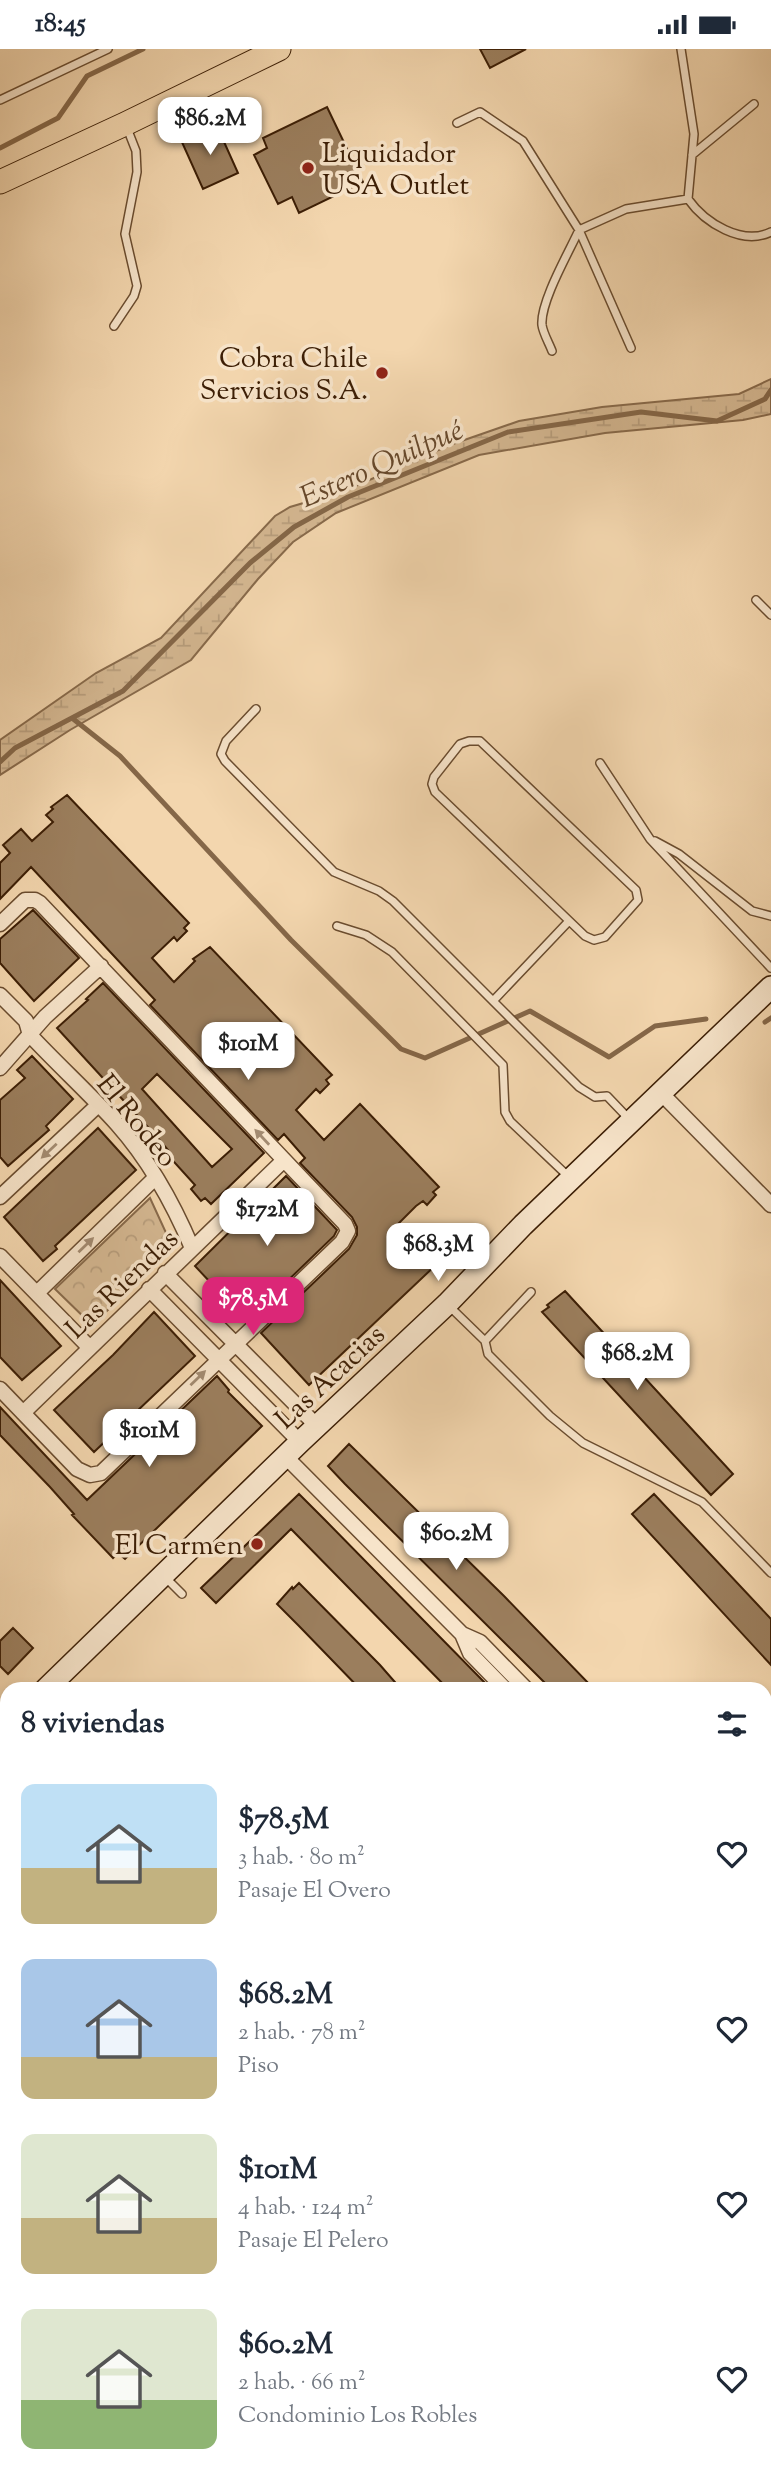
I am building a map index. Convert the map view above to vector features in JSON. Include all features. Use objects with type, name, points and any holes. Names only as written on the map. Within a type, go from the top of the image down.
[{"type":"main road","points":[[0,182],[279,49]]},
{"type":"street","points":[[0,925],[20,903],[35,900],[345,1224],[348,1231],[342,1242],[101,1473],[82,1473],[77,1469],[0,1389]]},
{"type":"street","points":[[0,1068],[45,1017],[101,966]]},
{"type":"street","name":"Las Acacias","points":[[53,1682],[447,1304],[571,1179],[771,987]]},
{"type":"street","name":"El Rodeo","points":[[0,995],[26,1021],[30,1035],[116,1123],[156,1177],[192,1248]]},
{"type":"street","points":[[662,1094],[771,1205]]},
{"type":"street","points":[[0,1197],[97,1106]]},
{"type":"street","name":"Las Riendas","points":[[23,1413],[284,1160]]},
{"type":"street","points":[[37,1293],[156,1177]]},
{"type":"street","points":[[0,1256],[89,1347]]},
{"type":"street","points":[[165,1273],[317,1426]]},
{"type":"street","points":[[149,1289],[217,1360],[293,1449],[462,1635],[470,1653],[498,1682]]},
{"type":"street","points":[[462,1635],[480,1642],[519,1682]]},
{"type":"lane","points":[[0,100],[108,49]]},
{"type":"lane","points":[[681,49],[694,134],[688,199],[698,213],[732,234],[761,237],[771,232]]},
{"type":"lane","points":[[691,155],[754,104]]},
{"type":"lane","points":[[457,123],[480,112],[523,141],[579,230],[631,348]]},
{"type":"lane","points":[[114,326],[134,296],[137,286],[125,233],[137,172],[136,151],[125,124]]},
{"type":"lane","points":[[552,351],[542,327],[542,316],[579,230],[626,209],[688,199]]},
{"type":"lane","points":[[756,600],[771,615]]},
{"type":"lane","points":[[256,709],[226,741],[221,754],[225,761],[334,872],[379,891],[393,901],[579,1087],[594,1097],[607,1096],[632,1122]]},
{"type":"lane","points":[[480,741],[636,890],[638,900],[606,937],[594,940],[585,936],[569,921],[435,792],[432,784],[434,778],[460,744],[480,741]]},
{"type":"lane","points":[[600,763],[650,839],[771,968]]},
{"type":"lane","points":[[650,839],[679,854],[752,911],[771,916]]},
{"type":"lane","points":[[493,1001],[569,921]]},
{"type":"lane","points":[[337,926],[366,935],[392,953],[503,1066],[505,1112],[510,1121],[571,1179]]},
{"type":"lane","points":[[485,1341],[531,1291]]},
{"type":"lane","points":[[447,1304],[485,1341],[488,1354],[550,1416],[583,1443],[702,1502],[771,1573]]},
{"type":"lane","points":[[163,1575],[182,1594]]},
{"type":"green space","points":[[771,379],[771,414],[743,420],[605,433],[479,455],[336,513],[293,542],[258,579],[191,660],[70,730],[0,775],[0,740],[96,673],[161,638],[275,516],[290,507],[344,491],[450,445],[519,421],[602,407],[739,394]]},
{"type":"green space","points":[[150,1198],[173,1248],[92,1325],[55,1289]]},
{"type":"building","points":[[480,49],[526,49],[490,68]]},
{"type":"building","name":"Liquidador USA Outlet","points":[[327,107],[363,182],[299,213],[292,197],[278,204],[254,155],[267,148],[263,138]]},
{"type":"building","points":[[216,124],[238,173],[203,189],[181,140]]},
{"type":"building","points":[[67,795],[189,923],[184,928],[187,931],[177,941],[174,937],[152,958],[172,980],[174,982],[195,961],[193,959],[210,947],[332,1075],[326,1080],[329,1084],[320,1093],[316,1089],[296,1110],[324,1140],[360,1104],[439,1187],[433,1192],[436,1195],[427,1205],[423,1201],[416,1206],[389,1233],[410,1254],[423,1242],[440,1261],[309,1385],[261,1333],[349,1249],[357,1235],[357,1227],[352,1217],[300,1163],[305,1158],[284,1134],[278,1140],[150,1005],[155,1000],[31,867],[0,899],[0,863],[10,853],[3,845],[21,829],[32,841],[53,822],[46,815],[53,809],[51,807]]},
{"type":"building","points":[[33,910],[79,958],[34,1001],[0,963],[0,939]]},
{"type":"building","points":[[103,983],[264,1153],[211,1204],[205,1198],[201,1201],[191,1189],[195,1185],[165,1152],[168,1150],[57,1028],[88,1000],[86,999]],"holes":[[[157,1074],[232,1149],[212,1167],[142,1089]]]},
{"type":"building","points":[[32,1056],[73,1099],[46,1126],[49,1130],[8,1166],[0,1157],[0,1100],[25,1078],[17,1070]]},
{"type":"building","points":[[98,1128],[136,1170],[55,1246],[57,1249],[43,1261],[4,1217]]},
{"type":"building","points":[[286,1176],[337,1230],[334,1236],[249,1318],[243,1311],[240,1314],[195,1266]]},
{"type":"building","points":[[0,1280],[61,1346],[22,1380],[0,1357]]},
{"type":"building","points":[[565,1291],[733,1474],[711,1495],[542,1312]]},
{"type":"building","points":[[154,1312],[195,1356],[94,1452],[54,1410]]},
{"type":"building","points":[[217,1376],[228,1392],[262,1426],[125,1559],[118,1553],[113,1558],[0,1435],[0,1407],[87,1500]]},
{"type":"building","points":[[349,1444],[587,1682],[544,1682],[328,1466]]},
{"type":"building","points":[[299,1494],[484,1682],[441,1682],[291,1529],[216,1603],[201,1588]]},
{"type":"building","points":[[654,1494],[771,1619],[771,1665],[632,1514]]},
{"type":"building","points":[[299,1583],[395,1682],[353,1682],[277,1604],[292,1587],[293,1589]]},
{"type":"building","points":[[13,1628],[33,1648],[8,1674],[0,1666],[0,1641]]},
{"type":"waterway","points":[[0,148],[58,118],[87,76],[143,49]]},
{"type":"waterway","name":"Estero Quilpué","points":[[0,762],[15,748],[123,691],[250,563],[294,527],[348,497],[508,432],[641,412],[717,421],[765,399],[771,390]]},
{"type":"waterway","points":[[72,718],[120,756],[291,940],[401,1049],[425,1058],[530,1011],[609,1057],[655,1026],[706,1019]]},
{"type":"waterway","points":[[765,1022],[771,1018]]},
{"type":"place","name":"Liquidador USA Outlet","points":[[308,168]]},
{"type":"place","name":"Cobra Chile Servicios S.A.","points":[[382,373]]},
{"type":"place","name":"El Carmen","points":[[257,1544]]}]
